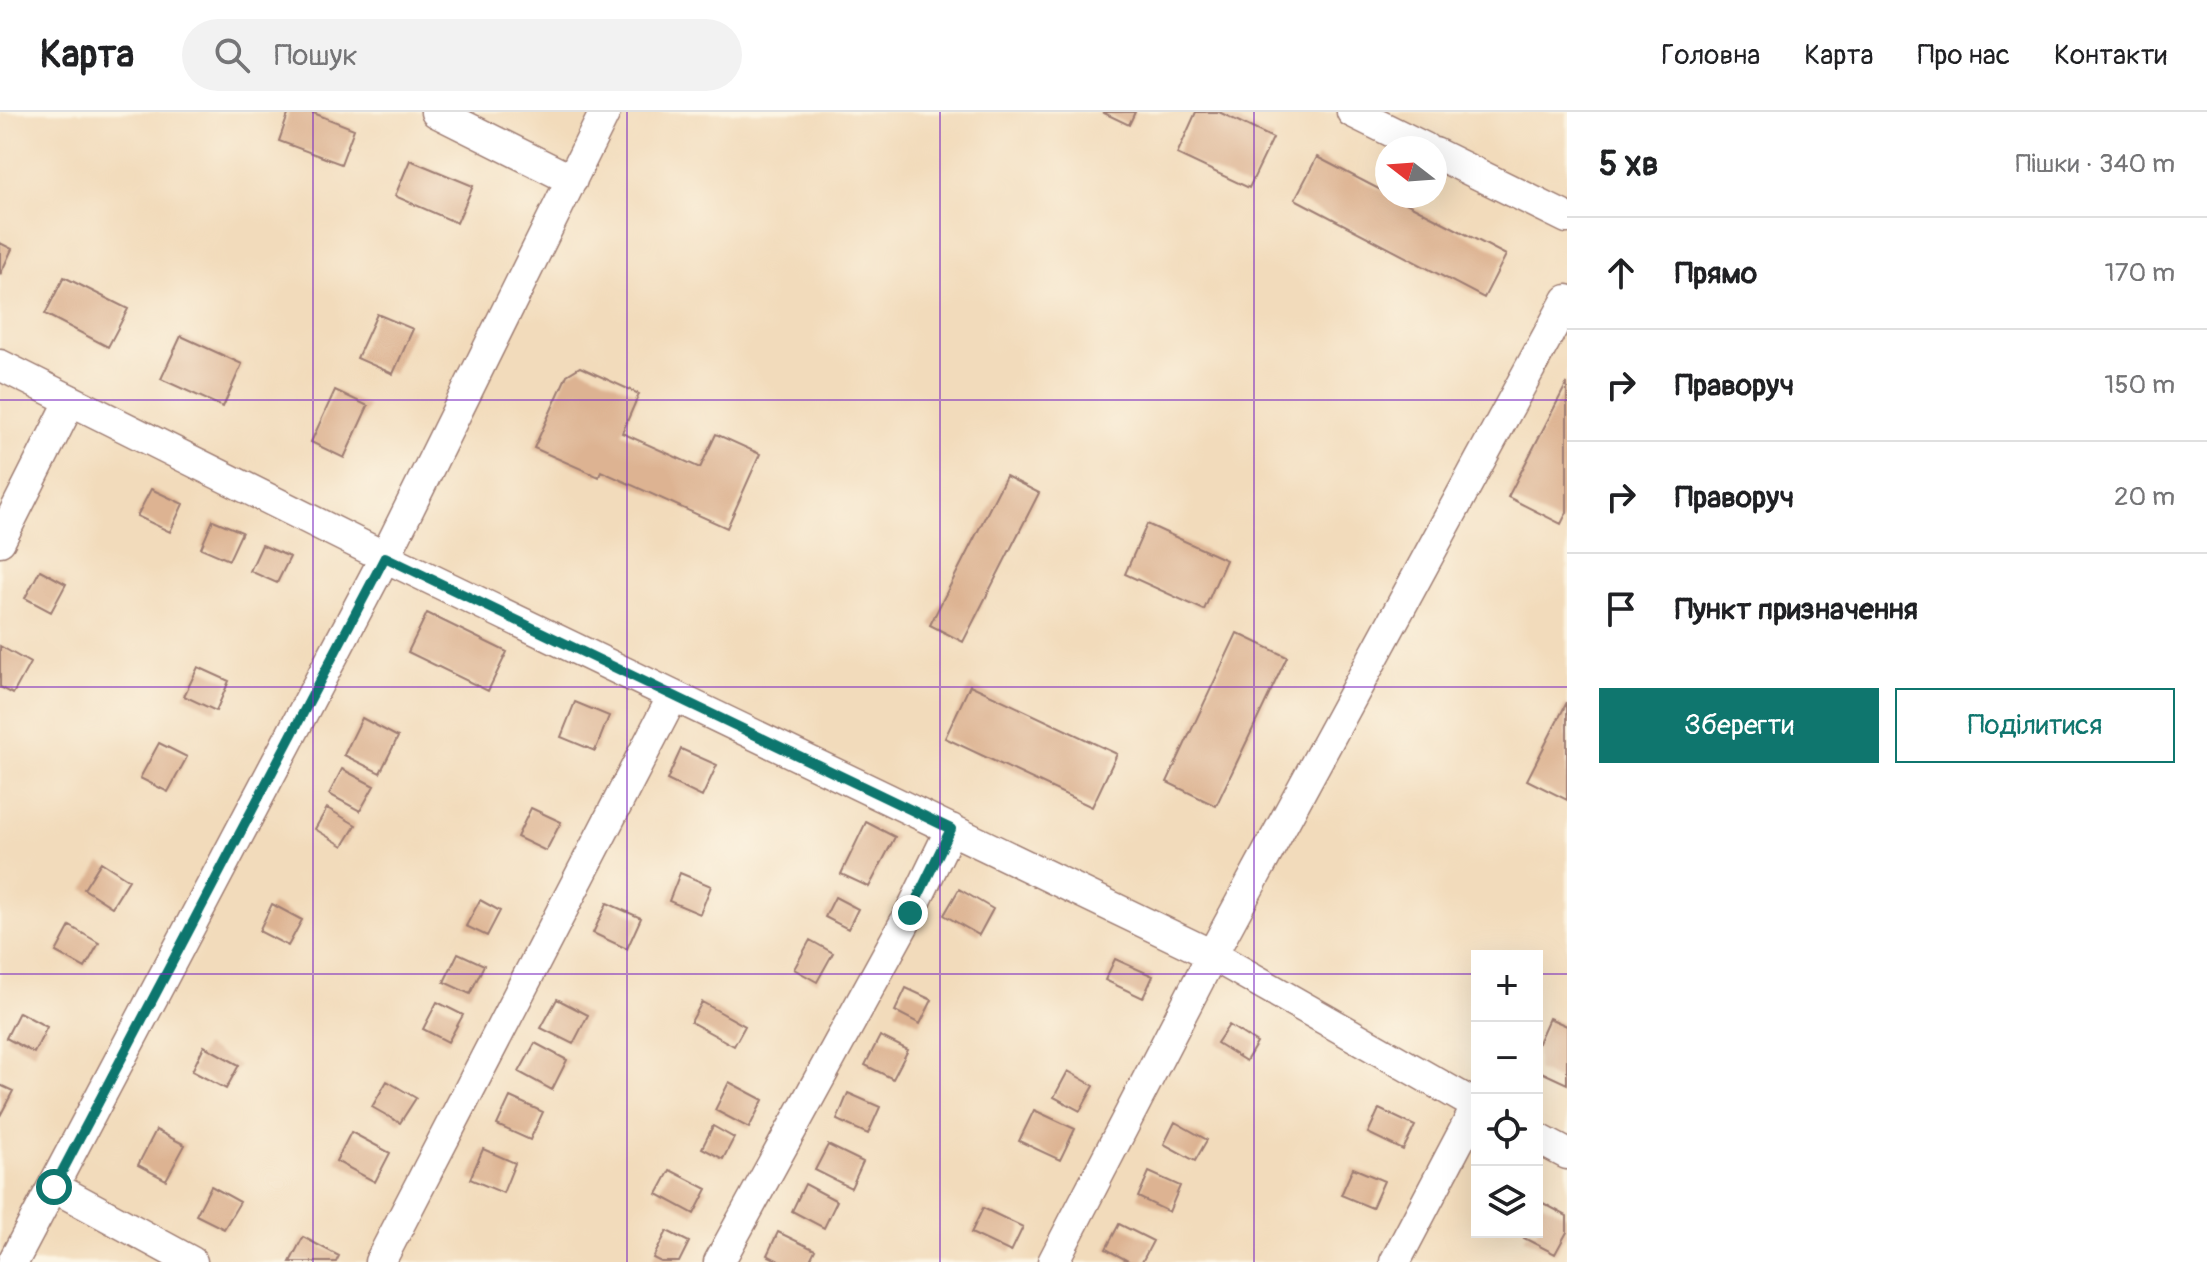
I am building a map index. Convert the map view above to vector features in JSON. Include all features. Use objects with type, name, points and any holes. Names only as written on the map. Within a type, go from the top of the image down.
[{"type":"street","points":[[436,112],[572,180]]},
{"type":"street","points":[[13,1262],[385,557],[605,112]]},
{"type":"street","points":[[1352,112],[1401,136]]},
{"type":"street","points":[[1447,159],[1567,218]]},
{"type":"street","points":[[1053,1262],[1212,955],[1567,300]]},
{"type":"street","points":[[0,365],[385,557],[1212,955],[1477,1106],[1395,1262]]},
{"type":"street","points":[[0,541],[70,402]]},
{"type":"street","points":[[380,1262],[673,696]]},
{"type":"street","points":[[719,1262],[910,913],[951,829]]},
{"type":"street","points":[[1543,1141],[1567,1154]]},
{"type":"street","points":[[54,1187],[192,1262]]},
{"type":"building","points":[[289,112],[311,112],[354,129],[341,164],[279,141]]},
{"type":"building","points":[[1102,112],[1135,112],[1129,125]]},
{"type":"building","points":[[1196,112],[1219,112],[1273,138],[1249,188],[1177,154]]},
{"type":"building","points":[[1317,157],[1375,187],[1375,208],[1415,208],[1506,255],[1484,298],[1295,199]]},
{"type":"building","points":[[410,160],[473,186],[457,223],[395,196]]},
{"type":"building","points":[[0,243],[12,249],[0,275]]},
{"type":"building","points":[[64,277],[128,309],[108,347],[45,314]]},
{"type":"building","points":[[377,314],[413,329],[393,374],[357,358]]},
{"type":"building","points":[[181,336],[242,364],[223,407],[161,379]]},
{"type":"building","points":[[580,367],[639,394],[622,433],[700,468],[716,434],[760,454],[727,528],[601,471],[599,477],[534,448],[567,375]]},
{"type":"building","points":[[1567,383],[1567,512],[1561,524],[1508,497]]},
{"type":"building","points":[[335,390],[368,406],[344,458],[311,442]]},
{"type":"building","points":[[1006,476],[1039,493],[963,642],[930,625]]},
{"type":"building","points":[[151,489],[183,504],[170,532],[137,516]]},
{"type":"building","points":[[213,520],[242,532],[229,560],[201,548]]},
{"type":"building","points":[[1147,524],[1226,560],[1204,610],[1125,574]]},
{"type":"building","points":[[262,545],[290,557],[277,583],[250,571]]},
{"type":"building","points":[[40,570],[66,584],[51,612],[25,598]]},
{"type":"building","points":[[427,613],[507,652],[488,691],[408,652]]},
{"type":"building","points":[[1237,633],[1287,657],[1216,806],[1167,782]]},
{"type":"building","points":[[0,646],[30,663],[13,694],[0,687]]},
{"type":"building","points":[[198,667],[229,681],[216,711],[184,696]]},
{"type":"building","points":[[970,685],[1117,754],[1092,807],[945,738]]},
{"type":"building","points":[[575,702],[609,716],[595,751],[561,737]]},
{"type":"building","points":[[1567,702],[1567,800],[1527,780]]},
{"type":"building","points":[[362,718],[398,737],[380,773],[344,755]]},
{"type":"building","points":[[159,743],[187,757],[168,792],[140,778]]},
{"type":"building","points":[[681,749],[717,765],[702,797],[667,780]]},
{"type":"building","points":[[342,769],[374,786],[360,811],[329,794]]},
{"type":"building","points":[[327,808],[356,825],[343,846],[315,829]]},
{"type":"building","points":[[531,808],[561,822],[546,851],[517,837]]},
{"type":"building","points":[[866,822],[895,837],[869,887],[841,874]]},
{"type":"building","points":[[101,862],[129,880],[112,907],[84,889]]},
{"type":"building","points":[[680,873],[711,886],[700,914],[669,901]]},
{"type":"building","points":[[959,889],[993,909],[979,935],[944,915]]},
{"type":"building","points":[[835,897],[858,909],[848,929],[825,917]]},
{"type":"building","points":[[480,900],[500,911],[487,936],[466,926]]},
{"type":"building","points":[[607,903],[641,918],[627,949],[593,933]]},
{"type":"building","points":[[272,904],[302,920],[288,946],[259,931]]},
{"type":"building","points":[[70,926],[99,943],[85,968],[56,952]]},
{"type":"building","points":[[810,940],[833,953],[817,982],[794,969]]},
{"type":"building","points":[[458,953],[484,965],[470,994],[444,982]]},
{"type":"building","points":[[1115,959],[1153,976],[1143,998],[1105,980]]},
{"type":"building","points":[[906,988],[932,1000],[920,1024],[895,1011]]},
{"type":"building","points":[[557,999],[588,1015],[573,1044],[541,1028]]},
{"type":"building","points":[[437,1002],[463,1015],[448,1042],[423,1029]]},
{"type":"building","points":[[702,1002],[745,1026],[734,1046],[691,1022]]},
{"type":"building","points":[[19,1012],[47,1027],[34,1053],[6,1038]]},
{"type":"building","points":[[1549,1018],[1567,1026],[1567,1084],[1543,1073],[1543,1032]]},
{"type":"building","points":[[1229,1025],[1257,1043],[1246,1061],[1217,1043]]},
{"type":"building","points":[[880,1036],[908,1050],[893,1079],[865,1065]]},
{"type":"building","points":[[535,1043],[567,1060],[552,1090],[519,1072]]},
{"type":"building","points":[[204,1046],[239,1065],[226,1089],[192,1071]]},
{"type":"building","points":[[1068,1071],[1094,1086],[1080,1111],[1054,1097]]},
{"type":"building","points":[[387,1081],[416,1098],[400,1123],[372,1107]]},
{"type":"building","points":[[729,1082],[763,1100],[749,1128],[715,1110]]},
{"type":"building","points":[[0,1085],[13,1091],[0,1116]]},
{"type":"building","points":[[848,1093],[880,1107],[868,1134],[837,1120]]},
{"type":"building","points":[[510,1097],[543,1112],[530,1140],[497,1125]]},
{"type":"building","points":[[1379,1109],[1415,1126],[1403,1150],[1368,1133]]},
{"type":"building","points":[[1034,1110],[1075,1129],[1060,1160],[1019,1141]]},
{"type":"building","points":[[1175,1122],[1207,1140],[1195,1161],[1164,1144]]},
{"type":"building","points":[[713,1126],[734,1138],[723,1159],[702,1148]]},
{"type":"building","points":[[156,1130],[185,1145],[166,1180],[138,1165]]},
{"type":"building","points":[[351,1132],[390,1153],[375,1182],[336,1161]]},
{"type":"building","points":[[828,1145],[863,1162],[851,1188],[815,1170]]},
{"type":"building","points":[[483,1149],[515,1163],[503,1193],[470,1179]]},
{"type":"building","points":[[1353,1168],[1384,1181],[1372,1208],[1341,1195]]},
{"type":"building","points":[[670,1170],[707,1189],[694,1214],[657,1194]]},
{"type":"building","points":[[1149,1172],[1180,1186],[1169,1212],[1138,1197]]},
{"type":"building","points":[[805,1184],[837,1201],[824,1228],[792,1211]]},
{"type":"building","points":[[211,1186],[240,1202],[224,1229],[196,1215]]},
{"type":"building","points":[[1543,1203],[1567,1216],[1567,1232],[1555,1254],[1524,1238],[1543,1238]]},
{"type":"building","points":[[983,1208],[1023,1227],[1011,1252],[971,1233]]},
{"type":"building","points":[[1119,1224],[1153,1241],[1142,1262],[1130,1262],[1106,1249]]},
{"type":"building","points":[[667,1231],[689,1242],[679,1262],[661,1262],[653,1258]]},
{"type":"building","points":[[778,1232],[815,1250],[809,1262],[781,1262],[767,1255]]},
{"type":"building","points":[[303,1237],[339,1256],[336,1262],[290,1262]]},
{"type":"route","points":[[54,1187],[385,557],[951,829],[910,913]]}]
